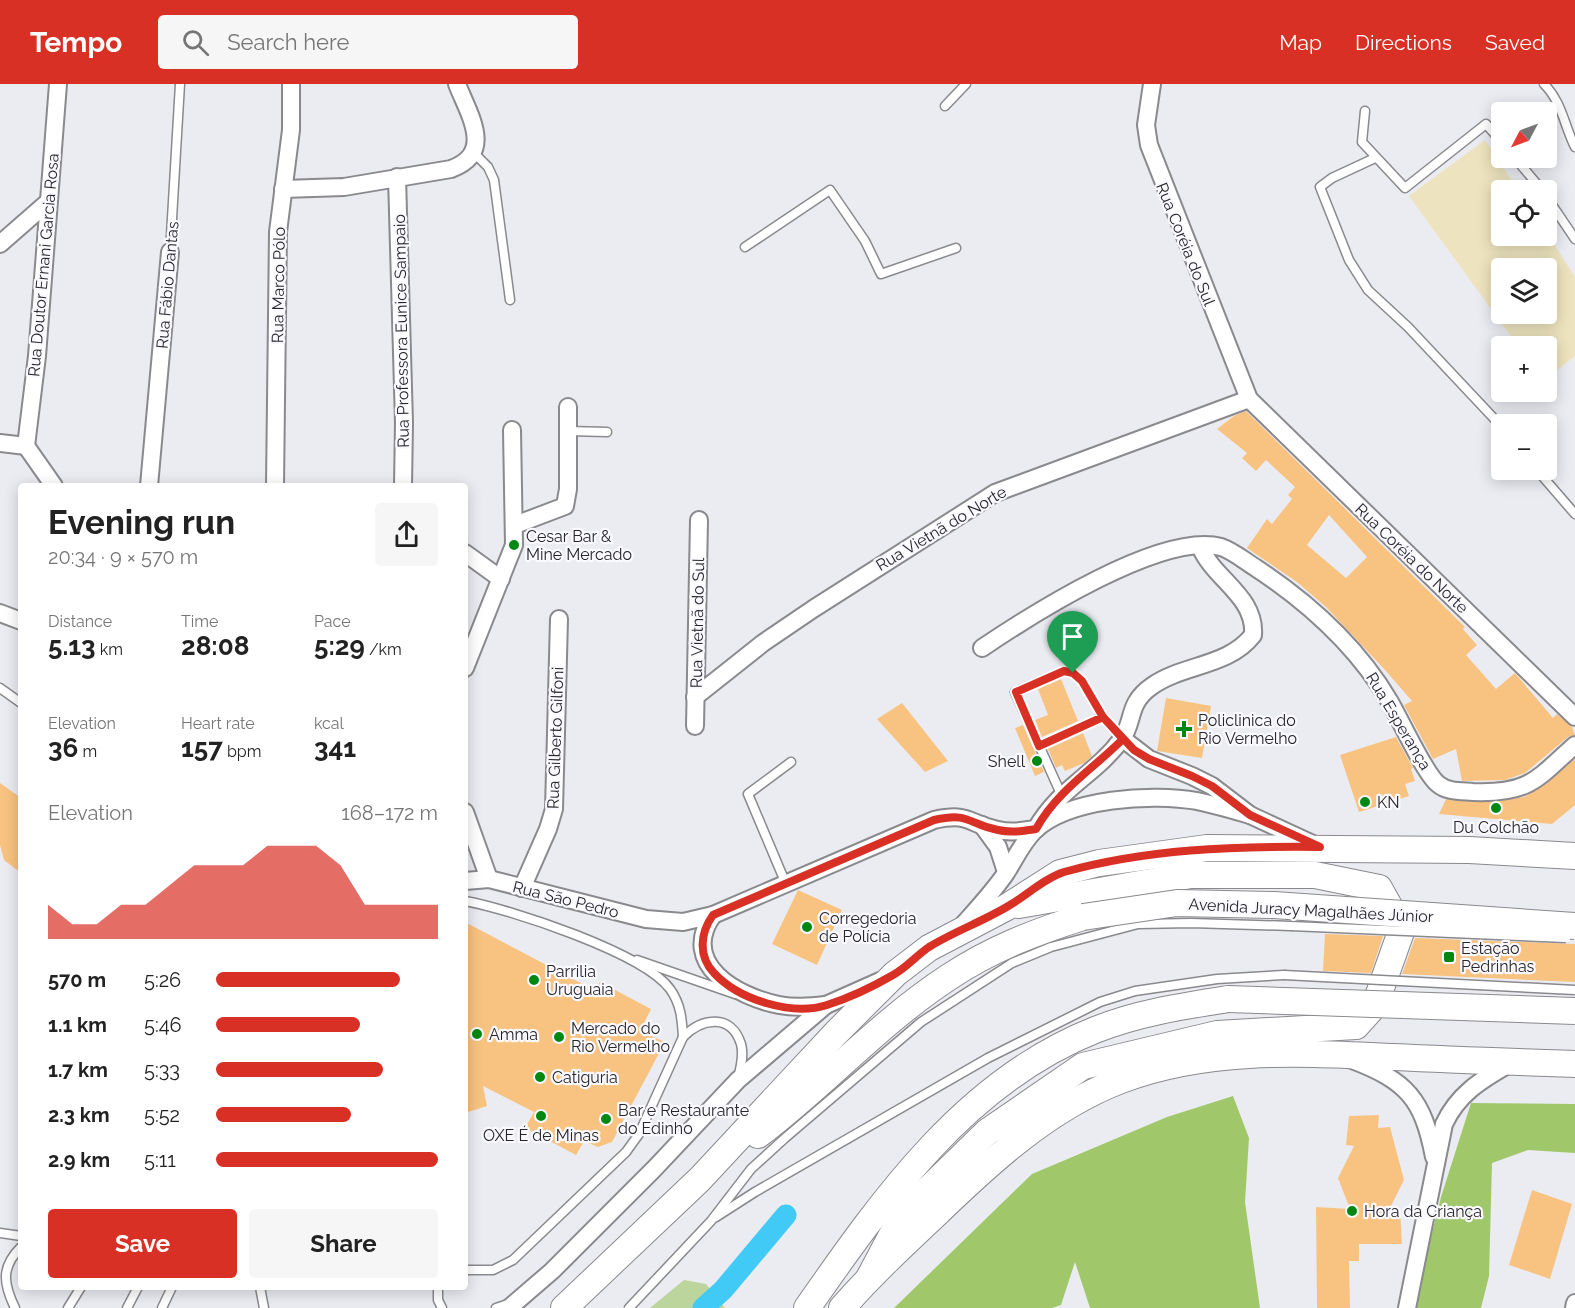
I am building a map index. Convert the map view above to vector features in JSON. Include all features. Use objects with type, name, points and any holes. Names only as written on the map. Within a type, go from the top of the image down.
[{"type":"main road","name":"Avenida Juracy Magalhães Júnior","points":[[564,1308],[700,1179],[836,1033],[895,974],[929,948],[957,931],[1007,907],[1060,873],[1099,863],[1207,848],[1320,847],[1573,855]]},
{"type":"main road","points":[[869,1278],[903,1214],[987,1132],[1083,1066],[1217,1034],[1356,1026],[1375,1005],[1402,929],[1379,888],[1315,875],[1191,875],[1007,907]]},
{"type":"main road","name":"Avenida Juracy Magalhães Júnior","points":[[700,1179],[770,1127],[892,1020],[948,977],[1018,939],[1083,917],[1177,903],[1274,905],[1575,926]]},
{"type":"main road","points":[[807,1308],[914,1166],[950,1127],[996,1086],[1040,1057],[1095,1030],[1170,1008],[1228,999],[1575,1011]]},
{"type":"main road","points":[[842,1308],[869,1278],[972,1179],[1023,1135],[1072,1104],[1120,1081],[1162,1068],[1216,1057],[1268,1053],[1575,1064]]},
{"type":"street","name":"Rua Doutor Ernani Garcia Rosa","points":[[26,446],[37,356],[58,84]]},
{"type":"street","name":"Rua Marco Pólo","points":[[275,483],[278,244],[291,130],[291,84]]},
{"type":"street","points":[[283,189],[344,187],[452,169],[466,164],[475,154],[476,141],[474,126],[457,84]]},
{"type":"street","name":"Rua Coréia do Sul","points":[[1152,84],[1146,125],[1149,145],[1249,399]]},
{"type":"street","name":"Rua Professora Eunice Sampaio","points":[[397,177],[403,352],[403,483]]},
{"type":"street","points":[[0,244],[48,202]]},
{"type":"street","name":"Rua Fábio Dantas","points":[[149,483],[170,252]]},
{"type":"street","name":"Rua Vietnã do Norte","points":[[695,697],[763,643],[994,493],[1249,399]]},
{"type":"street","name":"Rua Coréia do Norte","points":[[1249,399],[1575,717]]},
{"type":"street","points":[[515,525],[565,506],[568,489],[568,407]]},
{"type":"street","points":[[468,661],[514,545],[512,430]]},
{"type":"street","points":[[0,443],[26,446],[52,483]]},
{"type":"street","name":"Rua Vietnã do Sul","points":[[695,726],[699,520]]},
{"type":"street","points":[[957,931],[1006,872],[1047,810],[1061,794],[1123,739],[1136,699],[1152,686],[1173,674],[1236,652],[1253,635],[1251,615],[1243,599],[1215,573],[1205,560],[1200,546]]},
{"type":"street","name":"Rua Esperança","points":[[982,648],[1028,617],[1096,579],[1176,549],[1200,546],[1221,547],[1240,557],[1318,614],[1365,666],[1383,691],[1428,771],[1438,784],[1449,790],[1465,791],[1520,788],[1551,768],[1575,745]]},
{"type":"street","points":[[468,555],[501,579]]},
{"type":"street","points":[[0,613],[18,620]]},
{"type":"street","name":"Rua Gilberto Gilfoni","points":[[522,888],[554,809],[559,619]]},
{"type":"street","points":[[1123,739],[1149,759],[1212,786],[1250,815]]},
{"type":"street","points":[[1036,829],[1077,809],[1118,800],[1159,798],[1196,801],[1250,815],[1320,847]]},
{"type":"street","name":"Rua São Pedro","points":[[489,879],[662,921],[683,922],[713,915],[934,820],[952,816],[967,818],[1006,832],[1036,829]]},
{"type":"street","points":[[468,820],[489,879],[468,881]]},
{"type":"street","points":[[981,824],[998,847],[1006,872]]},
{"type":"street","points":[[713,915],[704,928],[705,957],[720,978],[752,998],[802,1008],[826,1005]]},
{"type":"street","points":[[513,1305],[654,1169],[738,1080],[826,1005],[895,974]]},
{"type":"street","points":[[1337,1054],[1370,1067],[1407,1090],[1419,1106],[1428,1126],[1436,1164]]},
{"type":"street","points":[[1407,1308],[1444,1124],[1451,1109],[1477,1082],[1512,1062]]},
{"type":"street","points":[[1574,1308],[1575,1303]]},
{"type":"lane","name":"Rua Fábio Dantas","points":[[170,252],[180,84]]},
{"type":"lane","points":[[945,106],[966,84]]},
{"type":"lane","points":[[1544,84],[1553,93],[1561,108],[1575,147]]},
{"type":"lane","points":[[1365,111],[1362,142],[1405,188],[1486,124],[1491,130]]},
{"type":"lane","points":[[475,154],[488,167],[494,180],[510,300]]},
{"type":"lane","points":[[1375,158],[1332,178],[1320,188],[1348,260],[1368,290],[1408,327],[1491,415]]},
{"type":"lane","points":[[1523,168],[1534,180]]},
{"type":"lane","points":[[745,247],[830,190],[865,241],[881,274],[956,248]]},
{"type":"lane","points":[[1557,213],[1575,240]]},
{"type":"lane","points":[[568,431],[607,432]]},
{"type":"lane","points":[[1546,480],[1575,514]]},
{"type":"lane","points":[[1061,794],[1016,692],[1064,671],[1073,673],[1082,681],[1103,717],[1123,739]]},
{"type":"lane","points":[[0,688],[18,701]]},
{"type":"lane","points":[[1039,746],[1103,717]]},
{"type":"lane","points":[[786,884],[748,794],[791,762]]},
{"type":"lane","points":[[468,902],[509,911],[628,957],[723,991],[752,998]]},
{"type":"lane","points":[[629,1308],[711,1221],[751,1169],[826,1102],[921,1022],[1012,963],[1051,946],[1138,924],[1226,924],[1477,936],[1575,938]]},
{"type":"lane","points":[[628,957],[669,988],[678,1003],[683,1037]]},
{"type":"lane","points":[[711,1221],[755,1192],[988,1058],[1100,1002],[1135,991],[1217,979],[1284,975],[1575,990]]},
{"type":"lane","points":[[468,1270],[493,1270],[513,1260],[626,1152],[639,1134],[683,1037],[703,1022],[725,1025],[735,1033],[741,1045],[742,1060],[738,1080]]},
{"type":"lane","points":[[0,1233],[18,1236]]},
{"type":"lane","points":[[15,1308],[6,1289],[5,1270],[18,1251]]},
{"type":"lane","points":[[68,1308],[79,1290]]},
{"type":"lane","points":[[127,1308],[136,1290]]},
{"type":"lane","points":[[162,1308],[171,1290]]},
{"type":"lane","points":[[261,1290],[264,1308]]},
{"type":"lane","points":[[438,1290],[438,1300],[442,1308]]},
{"type":"lane","points":[[496,1308],[513,1305]]},
{"type":"green space","points":[[1233,1096],[1249,1138],[1245,1202],[1260,1308],[1090,1308],[1075,1262],[1061,1305],[1052,1308],[894,1308],[1032,1174],[1167,1117]]},
{"type":"green space","points":[[1471,1103],[1575,1104],[1575,1153],[1528,1150],[1492,1163],[1489,1276],[1481,1308],[1413,1308],[1441,1197]]},
{"type":"green space","points":[[684,1280],[706,1284],[725,1308],[650,1308]]},
{"type":"sand","points":[[1485,140],[1491,149],[1491,168],[1503,168],[1511,180],[1491,180],[1491,246],[1555,246],[1575,277],[1575,356],[1557,370],[1557,336],[1511,336],[1502,324],[1557,324],[1557,258],[1491,258],[1491,309],[1409,196]]},
{"type":"building","points":[[1246,411],[1465,627],[1463,629],[1477,645],[1466,655],[1496,689],[1515,673],[1553,718],[1557,714],[1572,727],[1575,735],[1568,737],[1525,773],[1505,780],[1462,781],[1456,749],[1433,759],[1404,705],[1412,701],[1385,670],[1326,607],[1297,582],[1247,548],[1267,519],[1272,524],[1292,499],[1288,495],[1295,487],[1266,460],[1256,471],[1242,458],[1247,453],[1217,429],[1234,416]],"holes":[[[1329,515],[1367,557],[1346,578],[1307,545]]]},
{"type":"building","points":[[1061,679],[1078,721],[1042,737],[1035,720],[1048,715],[1038,689]]},
{"type":"building","name":"Policlinica do Rio Vermelho","points":[[1166,698],[1211,706],[1202,758],[1157,751]]},
{"type":"building","points":[[902,703],[948,761],[925,772],[877,719]]},
{"type":"building","points":[[1023,725],[1044,772],[1035,776],[1015,728]]},
{"type":"building","points":[[1083,733],[1092,756],[1084,763],[1065,771],[1062,765],[1056,768],[1048,749]]},
{"type":"building","points":[[1396,737],[1413,768],[1411,769],[1415,781],[1405,784],[1409,796],[1359,812],[1340,755]]},
{"type":"building","points":[[1575,759],[1575,805],[1552,824],[1439,814],[1446,799],[1492,802],[1524,797],[1546,784]]},
{"type":"building","points":[[0,783],[18,796],[18,871],[4,860],[0,845]]},
{"type":"building","name":"Corregedoria de Polícia","points":[[798,890],[842,910],[817,965],[772,944]]},
{"type":"building","name":"Mercado do Rio Vermelho","points":[[468,924],[594,990],[600,982],[651,1009],[640,1031],[665,1042],[612,1142],[598,1147],[584,1141],[576,1155],[525,1128],[534,1112],[483,1086],[487,1106],[468,1112]]},
{"type":"building","points":[[1325,934],[1383,936],[1371,973],[1323,971]]},
{"type":"building","name":"Estação Pedrinhas","points":[[1415,938],[1575,944],[1575,982],[1402,974]]},
{"type":"building","name":"Hora da Criança","points":[[1379,1115],[1378,1128],[1390,1127],[1404,1180],[1388,1212],[1400,1211],[1402,1244],[1359,1244],[1359,1261],[1349,1261],[1350,1308],[1317,1308],[1316,1207],[1350,1209],[1338,1178],[1354,1146],[1346,1145],[1349,1116]]},
{"type":"building","points":[[1532,1190],[1572,1204],[1550,1279],[1509,1265]]},
{"type":"waterway","points":[[703,1308],[723,1290],[786,1215]]},
{"type":"place","name":"Cesar Bar & Mine Mercado","points":[[514,545]]},
{"type":"place","name":"Policlinica do Rio Vermelho","points":[[1184,729]]},
{"type":"place","name":"Shell","points":[[1037,761]]},
{"type":"place","name":"KN","points":[[1365,802]]},
{"type":"place","name":"Du Colchão","points":[[1496,808]]},
{"type":"place","name":"Corregedoria de Polícia","points":[[807,927]]},
{"type":"place","name":"Estação Pedrinhas","points":[[1449,957]]},
{"type":"place","name":"Parrilia Uruguaia","points":[[534,980]]},
{"type":"place","name":"Amma","points":[[477,1034]]},
{"type":"place","name":"Mercado do Rio Vermelho","points":[[559,1037]]},
{"type":"place","name":"Catiguria","points":[[540,1077]]},
{"type":"place","name":"OXE É de Minas","points":[[541,1116]]},
{"type":"place","name":"Bar e Restaurante do Edinho","points":[[606,1119]]},
{"type":"place","name":"Hora da Criança","points":[[1352,1211]]},
{"type":"route","points":[[1073,673],[1064,671],[1016,692],[1039,746],[1103,717],[1134,750],[1149,759],[1212,786],[1250,815],[1320,847],[1207,848],[1099,863],[1060,873],[1007,907],[957,931],[929,948],[895,974],[826,1005],[802,1008],[752,998],[726,983],[713,972],[705,957],[702,942],[704,928],[713,915],[934,820],[952,816],[967,818],[995,830],[1006,832],[1036,829],[1047,810],[1061,794],[1102,760],[1123,739],[1112,728],[1103,717],[1082,681],[1073,673]]}]
